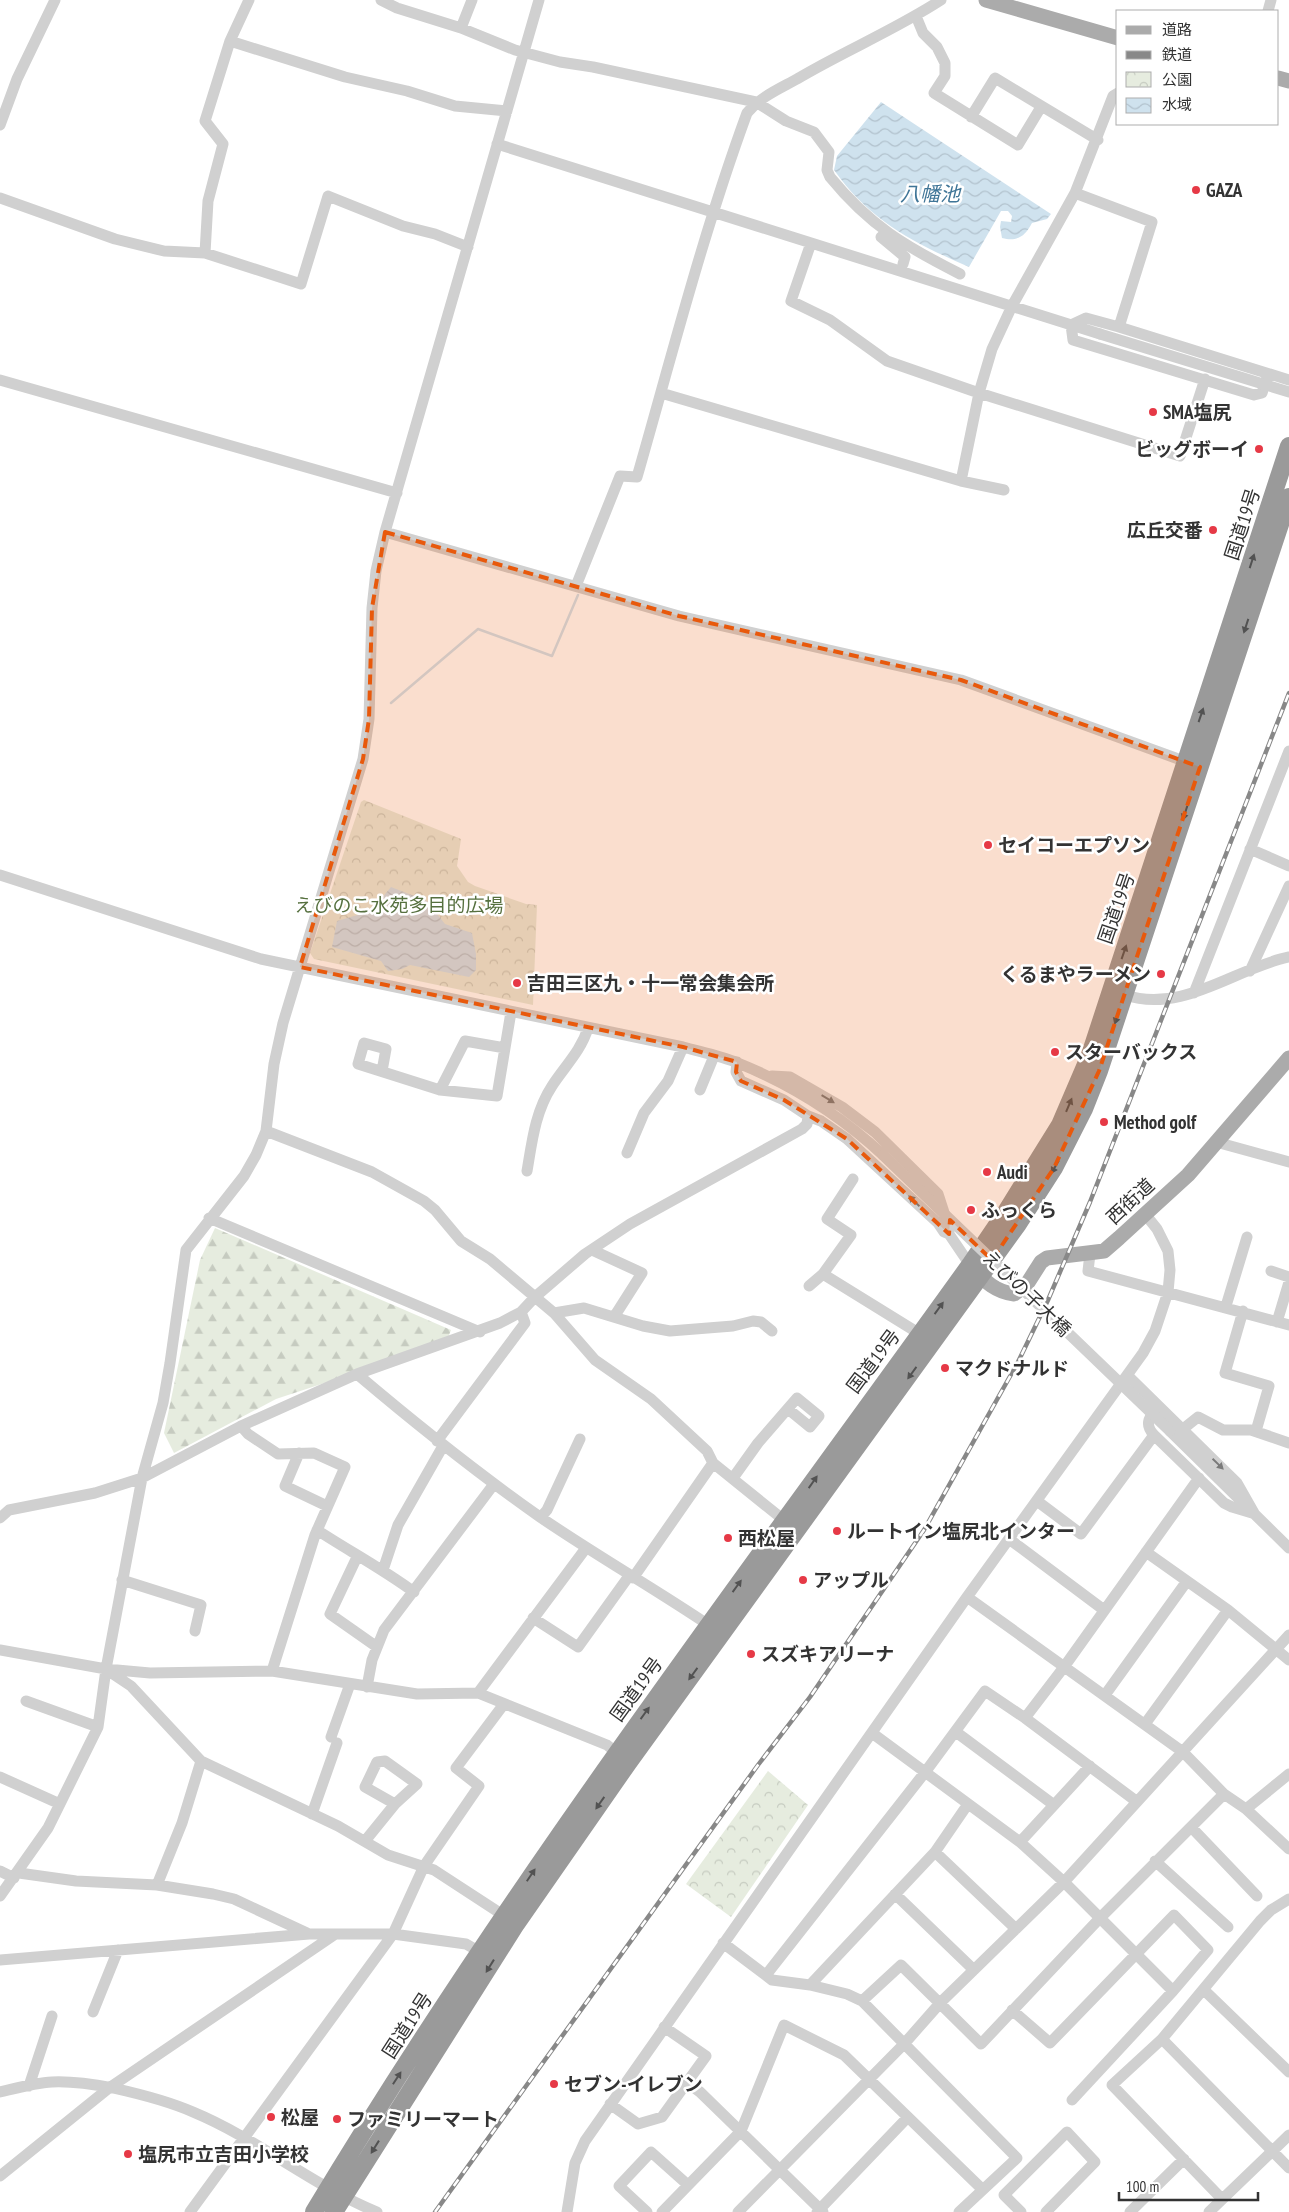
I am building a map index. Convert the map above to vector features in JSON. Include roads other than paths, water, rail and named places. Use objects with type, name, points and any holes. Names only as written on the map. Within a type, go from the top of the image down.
[{"type":"highway","name":"国道19号","points":[[314,2212],[337,2192],[510,1920],[622,1758],[975,1270],[1054,1168],[1072,1134],[1099,1072],[1125,996],[1242,595],[1289,446]]},
{"type":"highway","name":"国道19号","points":[[791,1526],[920,1334],[975,1270],[1070,1105],[1090,1055],[1158,852],[1289,497]]},
{"type":"highway","name":"国道19号","points":[[334,2212],[337,2192],[480,1952],[510,1920]]},
{"type":"main road","points":[[986,0],[1116,37]]},
{"type":"main road","name":"西街道","points":[[975,1270],[1001,1292],[1014,1294],[1027,1284],[1041,1262],[1047,1258],[1104,1251],[1188,1175],[1289,1058]]},
{"type":"street","points":[[0,125],[17,79],[55,0]]},
{"type":"street","points":[[205,253],[208,201],[223,144],[205,121],[230,40],[249,0]]},
{"type":"street","points":[[381,0],[397,8],[461,28],[524,52],[560,62],[593,67],[756,102],[786,121],[814,132],[829,152],[827,170],[830,177],[871,221],[882,237],[905,256],[904,264]]},
{"type":"street","points":[[461,28],[472,0]]},
{"type":"street","points":[[0,1896],[48,1828],[98,1727],[106,1669],[142,1478],[163,1403],[186,1250],[209,1218],[244,1176],[256,1155],[266,1131],[274,1064],[283,1023],[364,759],[369,719],[372,608],[385,532],[539,0]]},
{"type":"street","points":[[576,586],[620,476],[637,477],[712,212],[747,114],[756,102],[825,62],[916,16],[942,0]]},
{"type":"street","points":[[916,16],[923,33],[937,47],[945,63],[945,76],[934,93],[1018,145],[1041,107]]},
{"type":"street","points":[[230,40],[345,77],[407,91],[454,106],[506,111]]},
{"type":"street","points":[[971,117],[995,78],[1098,140]]},
{"type":"street","points":[[961,481],[979,393],[992,349],[1012,306],[1075,193],[1098,140],[1113,96],[1116,94]]},
{"type":"street","points":[[497,144],[1289,392]]},
{"type":"street","points":[[1075,193],[1152,222],[1119,327]]},
{"type":"street","points":[[0,198],[114,239],[164,251],[205,253],[301,284],[328,196],[403,226],[435,234],[468,247]]},
{"type":"street","points":[[871,221],[907,246],[960,274]]},
{"type":"street","points":[[811,243],[791,301],[830,320],[887,361],[979,393],[1180,456],[1205,379]]},
{"type":"street","points":[[1071,325],[1086,318],[1289,380]]},
{"type":"street","points":[[1071,325],[1073,340],[1254,395],[1262,393],[1268,374]]},
{"type":"street","points":[[0,380],[397,493]]},
{"type":"street","points":[[661,393],[961,481],[1004,490]]},
{"type":"street","points":[[385,532],[741,631],[961,680],[1032,704],[1192,764]]},
{"type":"street","points":[[1194,993],[1289,751]]},
{"type":"street","points":[[1250,849],[1289,866]]},
{"type":"street","name":"えびの子大橋","points":[[0,875],[261,959],[683,1047],[737,1062],[768,1076],[808,1097],[840,1118],[883,1155],[1289,1548]]},
{"type":"street","points":[[1250,971],[1289,886]]},
{"type":"street","points":[[1125,996],[1134,998],[1170,998],[1194,993],[1289,957]]},
{"type":"street","points":[[382,1071],[440,1090],[497,1096],[511,1012]]},
{"type":"street","points":[[527,1171],[534,1125],[551,1088],[583,1044],[588,1028]]},
{"type":"street","points":[[440,1090],[465,1042],[505,1048]]},
{"type":"street","points":[[626,1153],[644,1113],[668,1081],[683,1047]]},
{"type":"street","points":[[700,1090],[714,1056]]},
{"type":"street","points":[[737,1062],[736,1072],[741,1081],[784,1100],[808,1116],[821,1121],[847,1139],[938,1223],[944,1232],[949,1234]]},
{"type":"street","points":[[768,1076],[790,1077],[842,1107],[874,1132],[938,1194],[950,1228],[949,1234],[954,1244],[975,1270]]},
{"type":"street","points":[[0,1518],[9,1510],[95,1493],[142,1478],[241,1426],[357,1374],[480,1332],[521,1312],[535,1297],[592,1250],[630,1224],[802,1129],[806,1124],[808,1116]]},
{"type":"street","points":[[266,1131],[372,1172],[424,1201],[435,1210],[461,1241],[490,1259],[554,1312],[595,1360],[651,1399],[707,1451],[713,1463],[791,1526]]},
{"type":"street","points":[[1216,1142],[1289,1162]]},
{"type":"street","points":[[809,1286],[823,1274],[851,1235],[827,1219],[853,1179]]},
{"type":"street","points":[[567,2212],[575,2163],[585,2141],[967,1597],[1128,1375],[1155,1331],[1168,1292],[1170,1270],[1168,1251],[1157,1229],[1145,1214]]},
{"type":"street","points":[[209,1218],[480,1332]]},
{"type":"street","points":[[1226,1306],[1247,1237]]},
{"type":"street","points":[[592,1250],[642,1273],[614,1317]]},
{"type":"street","points":[[1090,1254],[1088,1271],[1226,1306],[1283,1324],[1289,1282]]},
{"type":"street","points":[[1271,1271],[1289,1276]]},
{"type":"street","points":[[823,1274],[920,1334]]},
{"type":"street","points":[[554,1312],[584,1308],[643,1326],[670,1331],[733,1326],[753,1321],[761,1322],[772,1330]]},
{"type":"street","points":[[1243,1311],[1225,1373],[1268,1386],[1256,1432]]},
{"type":"street","points":[[384,1570],[398,1525],[440,1444],[525,1324],[521,1312]]},
{"type":"street","points":[[357,1374],[440,1444],[494,1484],[586,1548],[715,1630]]},
{"type":"street","points":[[1128,1375],[1237,1482],[1254,1513]]},
{"type":"street","points":[[1158,1404],[1147,1421],[1148,1429],[1224,1503],[1232,1508],[1254,1513]]},
{"type":"street","points":[[733,1478],[758,1443],[788,1409]]},
{"type":"street","points":[[1183,1430],[1198,1417],[1222,1430],[1256,1432],[1289,1443]]},
{"type":"street","points":[[241,1426],[248,1434],[278,1454],[314,1453],[345,1468],[318,1530],[272,1671]]},
{"type":"street","points":[[1037,1500],[1081,1534],[1154,1435]]},
{"type":"street","points":[[541,1517],[547,1510],[580,1439]]},
{"type":"street","points":[[300,1454],[285,1486],[327,1506]]},
{"type":"street","points":[[533,1618],[578,1647],[713,1463]]},
{"type":"street","points":[[1025,1718],[1064,1667],[1199,1478]]},
{"type":"street","points":[[367,1687],[372,1660],[384,1630],[494,1484]]},
{"type":"street","points":[[318,1530],[358,1557],[384,1570],[414,1592]]},
{"type":"street","points":[[1009,1539],[1104,1610]]},
{"type":"street","points":[[478,1693],[586,1548]]},
{"type":"street","points":[[1146,1552],[1228,1610],[1277,1648],[1289,1660]]},
{"type":"street","points":[[358,1557],[330,1614],[377,1647]]},
{"type":"street","points":[[122,1580],[201,1605],[194,1631]]},
{"type":"street","points":[[1105,1695],[1187,1581]]},
{"type":"street","points":[[967,1597],[1183,1752],[1224,1794],[1246,1809],[1289,1849]]},
{"type":"street","points":[[1145,1724],[1228,1610]]},
{"type":"street","points":[[738,2212],[904,2044],[942,2002],[1064,1882],[1289,1635]]},
{"type":"street","points":[[0,1650],[106,1669],[150,1673],[272,1671],[416,1694],[478,1693],[607,1745],[622,1758]]},
{"type":"street","points":[[106,1669],[131,1686],[201,1761],[312,1814],[388,1855],[434,1870],[510,1920]]},
{"type":"street","points":[[312,1814],[350,1684]]},
{"type":"street","points":[[766,1975],[956,1732],[984,1691],[1025,1718],[1136,1801]]},
{"type":"street","points":[[26,1701],[98,1727]]},
{"type":"street","points":[[190,2212],[245,2140],[393,1934],[424,1866],[479,1786],[456,1768],[504,1704]]},
{"type":"street","points":[[956,1732],[1054,1805]]},
{"type":"street","points":[[872,1733],[1020,1842],[1064,1882],[1173,1991]]},
{"type":"street","points":[[157,1885],[182,1823],[201,1761]]},
{"type":"street","points":[[1020,1842],[1090,1766]]},
{"type":"street","points":[[1246,1809],[1289,1774]]},
{"type":"street","points":[[0,1776],[60,1804]]},
{"type":"street","points":[[862,2001],[901,1965],[942,2002],[981,2044],[1155,1861],[1192,1828],[1224,1794]]},
{"type":"street","points":[[366,1842],[395,1804]]},
{"type":"street","points":[[810,1985],[935,1852],[968,1804]]},
{"type":"street","points":[[1192,1828],[1257,1896]]},
{"type":"street","points":[[935,1852],[1016,1929]]},
{"type":"street","points":[[1155,1861],[1228,1927]]},
{"type":"street","points":[[0,1871],[16,1875],[76,1881],[157,1885],[234,1900],[309,1934]]},
{"type":"street","points":[[895,1894],[974,1970]]},
{"type":"street","points":[[1222,2199],[1112,2085],[1162,2039],[1260,1921],[1271,1910],[1289,1900]]},
{"type":"street","points":[[1012,2010],[1050,2043],[1174,1915],[1208,1950],[1173,1991],[1072,2100]]},
{"type":"street","points":[[0,1960],[309,1934],[393,1934],[466,1944],[480,1952]]},
{"type":"street","points":[[0,2176],[109,2088],[334,1935]]},
{"type":"street","points":[[723,1943],[772,1980],[810,1985],[847,1994],[862,2001],[1017,2158],[959,2212]]},
{"type":"street","points":[[93,2012],[118,1950]]},
{"type":"street","points":[[1204,1990],[1286,2064]]},
{"type":"street","points":[[29,2086],[52,2016]]},
{"type":"street","points":[[662,2212],[741,2131],[784,2025],[844,2055],[982,2189]]},
{"type":"street","points":[[610,2104],[638,2124],[662,2117],[688,2084],[706,2056],[664,2027]]},
{"type":"street","points":[[1162,2039],[1289,2168]]},
{"type":"street","points":[[0,2092],[51,2082],[75,2082],[166,2102],[194,2112],[337,2192],[377,2212]]},
{"type":"street","points":[[688,2084],[700,2092],[741,2131],[820,2211],[908,2117]]},
{"type":"street","points":[[1021,2212],[1004,2195],[1067,2132],[1095,2162],[1046,2212]]},
{"type":"street","points":[[1209,2212],[1289,2135]]},
{"type":"street","points":[[647,2212],[619,2186],[650,2152],[688,2184]]},
{"type":"street","points":[[1130,2212],[1184,2159]]},
{"type":"water","name":"八幡池","points":[[881,102],[1051,214],[1047,219],[1032,223],[1024,235],[1008,239],[1002,238],[1001,221],[1011,222],[1012,216],[1008,211],[1001,211],[969,267],[930,249],[894,229],[863,203],[834,170],[837,156]]},
{"type":"water","points":[[391,887],[427,901],[445,924],[472,933],[476,954],[476,970],[469,977],[410,965],[402,969],[388,971],[381,961],[332,947],[337,921],[371,911]]},
{"type":"waterway","points":[[391,703],[478,629],[552,656],[578,595]]},
{"type":"railway","points":[[435,2212],[758,1765],[810,1697],[924,1530],[1018,1362],[1048,1300],[1090,1202],[1289,693]]},
{"type":"place","name":"GAZA","points":[[1196,190]]},
{"type":"place","name":"SMA塩尻","points":[[1153,412]]},
{"type":"place","name":"ビッグボーイ","points":[[1259,449]]},
{"type":"place","name":"広丘交番","points":[[1213,530]]},
{"type":"place","name":"セイコーエプソン","points":[[988,845]]},
{"type":"place","name":"くるまやラーメン","points":[[1161,974]]},
{"type":"place","name":"吉田三区九・十一常会集会所","points":[[517,983]]},
{"type":"place","name":"スターバックス","points":[[1055,1052]]},
{"type":"place","name":"Method golf","points":[[1104,1122]]},
{"type":"place","name":"Audi","points":[[987,1172]]},
{"type":"place","name":"ふっくら","points":[[971,1210]]},
{"type":"place","name":"マクドナルド","points":[[945,1368]]},
{"type":"place","name":"ルートイン塩尻北インター","points":[[837,1531]]},
{"type":"place","name":"西松屋","points":[[728,1538]]},
{"type":"place","name":"アップル","points":[[803,1580]]},
{"type":"place","name":"スズキアリーナ","points":[[751,1654]]},
{"type":"place","name":"セブン-イレブン","points":[[554,2084]]},
{"type":"place","name":"松屋","points":[[271,2117]]},
{"type":"place","name":"ファミリーマート","points":[[337,2119]]},
{"type":"place","name":"塩尻市立吉田小学校","points":[[128,2154]]},
{"type":"park label","name":"えびのこ水苑多目的広場","points":[[399,905]]}]
